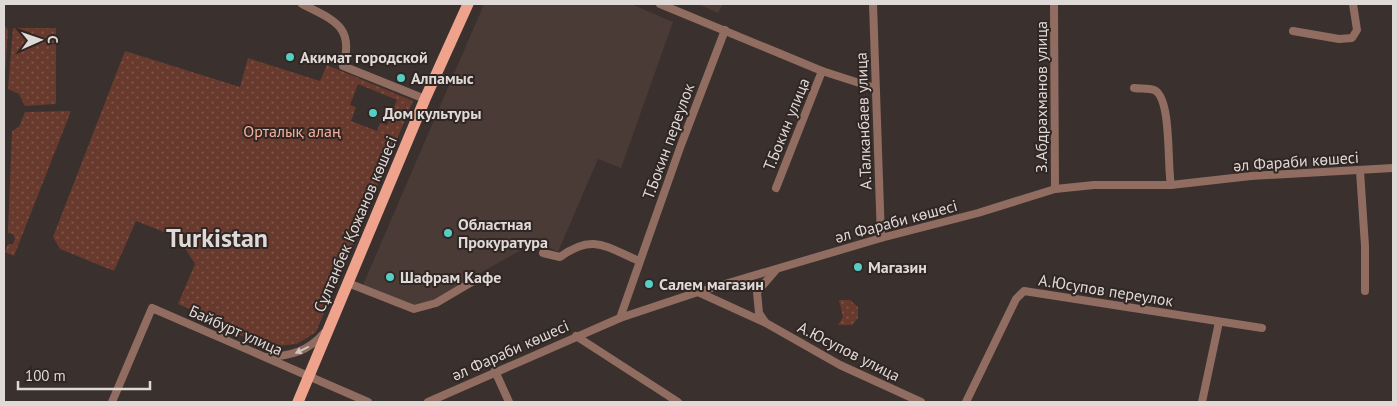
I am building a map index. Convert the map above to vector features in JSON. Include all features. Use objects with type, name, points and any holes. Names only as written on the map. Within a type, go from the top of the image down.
[{"type":"main road","name":"Сұлтанбек Қожанов көшесі","points":[[298,402],[425,99],[468,4]]},
{"type":"street","points":[[302,4],[327,17],[344,31],[348,48],[343,66],[425,99]]},
{"type":"street","name":"Т.Бокин улица","points":[[660,4],[822,71],[875,88]]},
{"type":"street","name":"А.Талканбаев улица","points":[[873,4],[881,238]]},
{"type":"street","name":"З.Абдрахманов улица","points":[[1054,4],[1055,189]]},
{"type":"street","points":[[1293,31],[1339,39],[1352,38],[1357,30],[1353,4]]},
{"type":"street","name":"Т.Бокин переулок","points":[[620,318],[724,30]]},
{"type":"street","name":"Т.Бокин улица","points":[[776,188],[822,71]]},
{"type":"street","points":[[1134,88],[1154,90],[1161,96],[1165,111],[1171,185]]},
{"type":"street","name":"әл Фараби көшесі","points":[[428,402],[495,371],[620,318],[777,268],[978,213],[1055,189],[1094,185],[1171,185],[1251,176],[1393,168]]},
{"type":"street","points":[[1360,171],[1365,246],[1365,291]]},
{"type":"street","points":[[543,253],[560,257],[576,246],[597,243],[639,261]]},
{"type":"street","points":[[766,324],[759,313],[757,292],[777,268]]},
{"type":"street","points":[[348,283],[414,309],[436,302],[474,280]]},
{"type":"street","name":"А.Юсупов переулок","points":[[966,402],[1016,298],[1024,291],[1262,328]]},
{"type":"street","name":"А.Юсупов улица","points":[[698,292],[766,324],[840,365],[921,402]]},
{"type":"street","name":"Байбурт улица","points":[[112,402],[152,308],[309,378]]},
{"type":"street","points":[[1202,402],[1219,322]]},
{"type":"street","points":[[265,357],[292,355],[303,350],[318,340],[331,326]]},
{"type":"street","points":[[576,336],[678,402]]},
{"type":"street","points":[[495,371],[509,402]]},
{"type":"street","points":[[309,378],[368,402]]},
{"type":"shaded area","points":[[484,4],[631,4],[673,22],[621,168],[598,159],[558,252],[537,241],[431,301],[411,306],[363,285]]},
{"type":"shaded area","points":[[698,4],[723,4],[718,13]]},
{"type":"green space","points":[[4,27],[8,30],[4,90]]},
{"type":"green space","points":[[13,28],[56,28],[56,104],[25,106],[19,94],[8,89]]},
{"type":"green space","name":"Орталық алаң","points":[[125,51],[240,87],[248,58],[320,81],[327,65],[413,101],[316,332],[297,344],[269,347],[227,330],[212,318],[178,304],[195,264],[185,248],[184,240],[136,221],[114,271],[60,249],[53,237]],"holes":[[[358,84],[397,100],[387,125],[380,123],[377,131],[351,121],[356,107],[350,105]]]},
{"type":"green space","points":[[71,111],[14,256],[5,252],[8,244],[13,244],[15,239],[13,234],[8,233],[12,131],[19,127],[25,112]]},
{"type":"green space","points":[[839,300],[850,300],[858,307],[858,318],[852,325],[838,325],[843,317]]},
{"type":"place","name":"Акимат городской","points":[[290,57]]},
{"type":"place","name":"Алпамыс","points":[[401,78]]},
{"type":"place","name":"Дом культуры","points":[[373,113]]},
{"type":"place","name":"Областная Прокуратура","points":[[448,233]]},
{"type":"place","name":"Магазин","points":[[858,267]]},
{"type":"place","name":"Шафрам Кафе","points":[[390,277]]},
{"type":"place","name":"Салем магазин","points":[[649,284]]},
{"type":"district","name":"Turkistan","points":[[217,238]]}]
